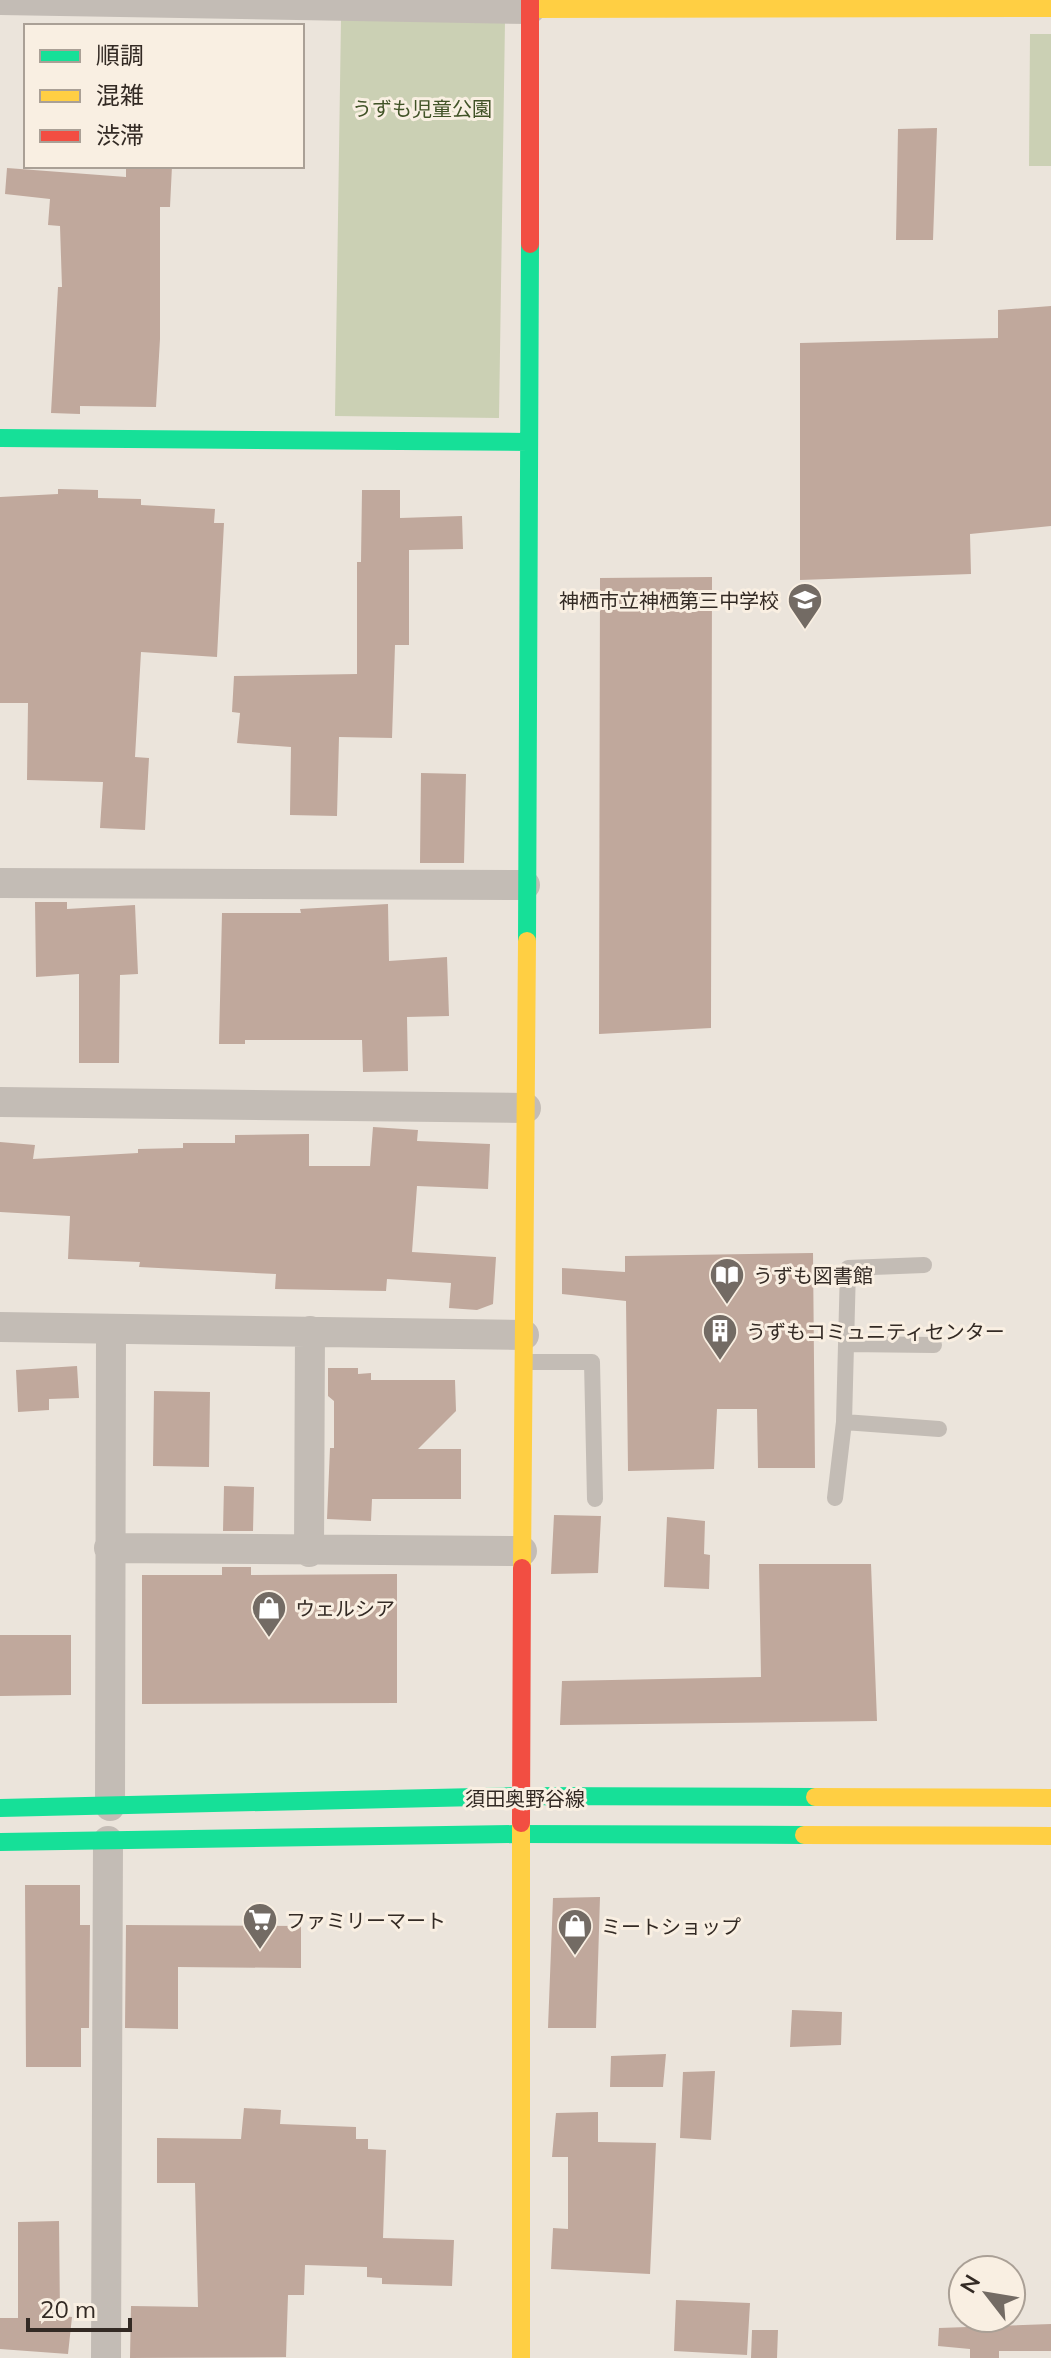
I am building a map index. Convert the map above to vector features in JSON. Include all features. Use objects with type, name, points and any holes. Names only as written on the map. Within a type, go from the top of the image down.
[{"type":"street","points":[[0,0],[1051,8]]},
{"type":"street","points":[[521,2358],[518,1834],[526,1108],[530,5]]},
{"type":"street","points":[[0,438],[528,442]]},
{"type":"street","points":[[0,883],[525,885]]},
{"type":"street","points":[[0,1102],[526,1108]]},
{"type":"street","points":[[0,1327],[310,1331],[524,1348]]},
{"type":"street","points":[[110,1806],[111,1329]]},
{"type":"street","points":[[309,1552],[310,1331]]},
{"type":"street","points":[[109,1548],[309,1552],[522,1551]]},
{"type":"street","name":"須田奥野谷線","points":[[0,1808],[519,1796],[1051,1798]]},
{"type":"street","name":"須田奥野谷線","points":[[0,1842],[518,1834],[1051,1836]]},
{"type":"street","points":[[106,2358],[108,1841]]},
{"type":"lane","points":[[835,1498],[844,1422],[848,1268],[924,1265]]},
{"type":"lane","points":[[846,1344],[934,1345]]},
{"type":"lane","points":[[524,1348],[592,1362],[595,1499]]},
{"type":"lane","points":[[844,1422],[939,1429]]},
{"type":"green space","name":"うずも児童公園","points":[[341,19],[505,21],[499,418],[335,416]]},
{"type":"green space","points":[[1030,34],[1051,34],[1051,166],[1029,166]]},
{"type":"building","points":[[937,128],[933,240],[896,240],[898,129]]},
{"type":"building","points":[[7,168],[126,177],[126,168],[172,168],[170,207],[160,207],[160,339],[156,407],[80,406],[80,414],[51,413],[58,287],[62,287],[60,226],[48,225],[50,199],[5,194]]},
{"type":"building","points":[[1051,306],[1051,526],[970,534],[971,574],[800,580],[800,343],[998,338],[998,310]]},
{"type":"building","points":[[58,489],[98,490],[98,498],[141,499],[141,505],[215,509],[214,523],[224,523],[217,657],[141,652],[135,757],[149,758],[145,830],[100,828],[103,782],[27,780],[28,703],[0,703],[0,497],[58,494]]},
{"type":"building","points":[[362,490],[400,490],[400,518],[462,516],[463,549],[409,550],[409,645],[395,645],[392,738],[339,737],[337,816],[290,815],[291,747],[237,743],[240,713],[232,712],[234,676],[357,674],[357,562],[361,562]]},
{"type":"building","points":[[712,577],[711,1028],[599,1034],[600,578]]},
{"type":"building","points":[[421,773],[466,774],[464,863],[420,863]]},
{"type":"building","points":[[35,902],[67,902],[67,909],[135,905],[138,974],[120,975],[119,1063],[79,1063],[79,974],[36,977]]},
{"type":"building","points":[[388,904],[389,961],[447,957],[449,1016],[407,1017],[408,1071],[363,1072],[362,1040],[245,1040],[245,1044],[219,1044],[222,913],[301,913],[300,909]]},
{"type":"building","points":[[373,1127],[418,1130],[417,1141],[490,1144],[488,1189],[417,1186],[412,1252],[496,1257],[493,1304],[477,1310],[449,1308],[451,1283],[387,1279],[386,1291],[275,1289],[276,1274],[139,1267],[140,1262],[68,1259],[70,1216],[0,1212],[0,1142],[35,1145],[33,1159],[138,1153],[138,1149],[183,1148],[183,1143],[235,1143],[235,1135],[309,1134],[309,1166],[370,1166]]},
{"type":"building","name":"うずもコミュニティセンター","points":[[813,1253],[815,1468],[758,1468],[757,1409],[717,1409],[714,1469],[628,1471],[626,1301],[562,1294],[562,1268],[625,1272],[625,1256]]},
{"type":"building","points":[[77,1366],[79,1398],[49,1399],[49,1410],[18,1412],[16,1370]]},
{"type":"building","points":[[328,1368],[358,1368],[358,1374],[371,1373],[371,1380],[455,1380],[456,1411],[418,1449],[461,1449],[461,1499],[372,1499],[371,1521],[327,1519],[330,1448],[334,1448],[334,1401],[328,1396]]},
{"type":"building","points":[[154,1391],[210,1392],[209,1467],[153,1466]]},
{"type":"building","points":[[224,1486],[254,1487],[253,1531],[223,1531]]},
{"type":"building","points":[[554,1515],[601,1516],[598,1573],[551,1574]]},
{"type":"building","points":[[667,1517],[705,1521],[704,1554],[710,1555],[709,1589],[664,1587]]},
{"type":"building","points":[[759,1564],[871,1564],[877,1721],[560,1725],[562,1681],[761,1677]]},
{"type":"building","name":"ウェルシア","points":[[222,1567],[251,1567],[251,1575],[397,1574],[397,1703],[142,1704],[142,1575],[222,1575]]},
{"type":"building","points":[[0,1635],[71,1635],[71,1695],[0,1696]]},
{"type":"building","points":[[25,1885],[80,1885],[80,1925],[90,1925],[89,2028],[81,2028],[81,2067],[26,2067]]},
{"type":"building","name":"ミートショップ","points":[[600,1897],[596,2028],[548,2028],[553,1898]]},
{"type":"building","points":[[126,1925],[301,1926],[301,1968],[178,1967],[178,2029],[125,2028]]},
{"type":"building","points":[[792,2010],[842,2012],[841,2045],[790,2047]]},
{"type":"building","points":[[666,2054],[663,2087],[610,2087],[611,2056]]},
{"type":"building","points":[[715,2071],[711,2140],[680,2138],[683,2072]]},
{"type":"building","points":[[244,2108],[281,2110],[280,2124],[356,2127],[356,2139],[368,2139],[368,2149],[386,2150],[383,2238],[454,2240],[452,2286],[382,2284],[382,2278],[367,2277],[367,2267],[305,2265],[304,2295],[288,2295],[286,2357],[130,2358],[131,2306],[198,2307],[195,2183],[157,2183],[157,2138],[241,2139]]},
{"type":"building","points":[[598,2112],[598,2142],[656,2143],[650,2274],[551,2269],[553,2228],[568,2229],[568,2157],[552,2157],[556,2113]]},
{"type":"building","points":[[59,2221],[60,2316],[72,2317],[68,2354],[0,2349],[0,2318],[18,2318],[18,2222]]},
{"type":"building","points":[[676,2300],[750,2303],[747,2355],[674,2351]]},
{"type":"building","points":[[1051,2324],[1051,2351],[999,2351],[999,2358],[970,2358],[970,2349],[938,2346],[939,2328],[947,2328],[947,2334],[1027,2334],[1027,2325]]},
{"type":"building","points":[[752,2330],[778,2330],[777,2358],[751,2358]]},
{"type":"traffic: fast","points":[[527,941],[530,244]]},
{"type":"traffic: fast","points":[[0,438],[528,442]]},
{"type":"traffic: fast","points":[[0,1808],[519,1796],[815,1797]]},
{"type":"traffic: fast","points":[[0,1842],[518,1834],[804,1835]]},
{"type":"traffic: slow","points":[[530,9],[1051,8]]},
{"type":"traffic: slow","points":[[522,1568],[527,941]]},
{"type":"traffic: slow","points":[[815,1797],[1051,1798]]},
{"type":"traffic: slow","points":[[521,1823],[521,2358]]},
{"type":"traffic: slow","points":[[804,1835],[1051,1836]]},
{"type":"traffic: jam","points":[[530,0],[530,244]]},
{"type":"traffic: jam","points":[[521,1823],[522,1568]]},
{"type":"place","name":"神栖市立神栖第三中学校","points":[[805,631]]},
{"type":"place","name":"うずも図書館","points":[[727,1306]]},
{"type":"place","name":"うずもコミュニティセンター","points":[[720,1362]]},
{"type":"place","name":"ウェルシア","points":[[269,1639]]},
{"type":"place","name":"ファミリーマート","points":[[260,1951]]},
{"type":"place","name":"ミートショップ","points":[[575,1957]]}]
